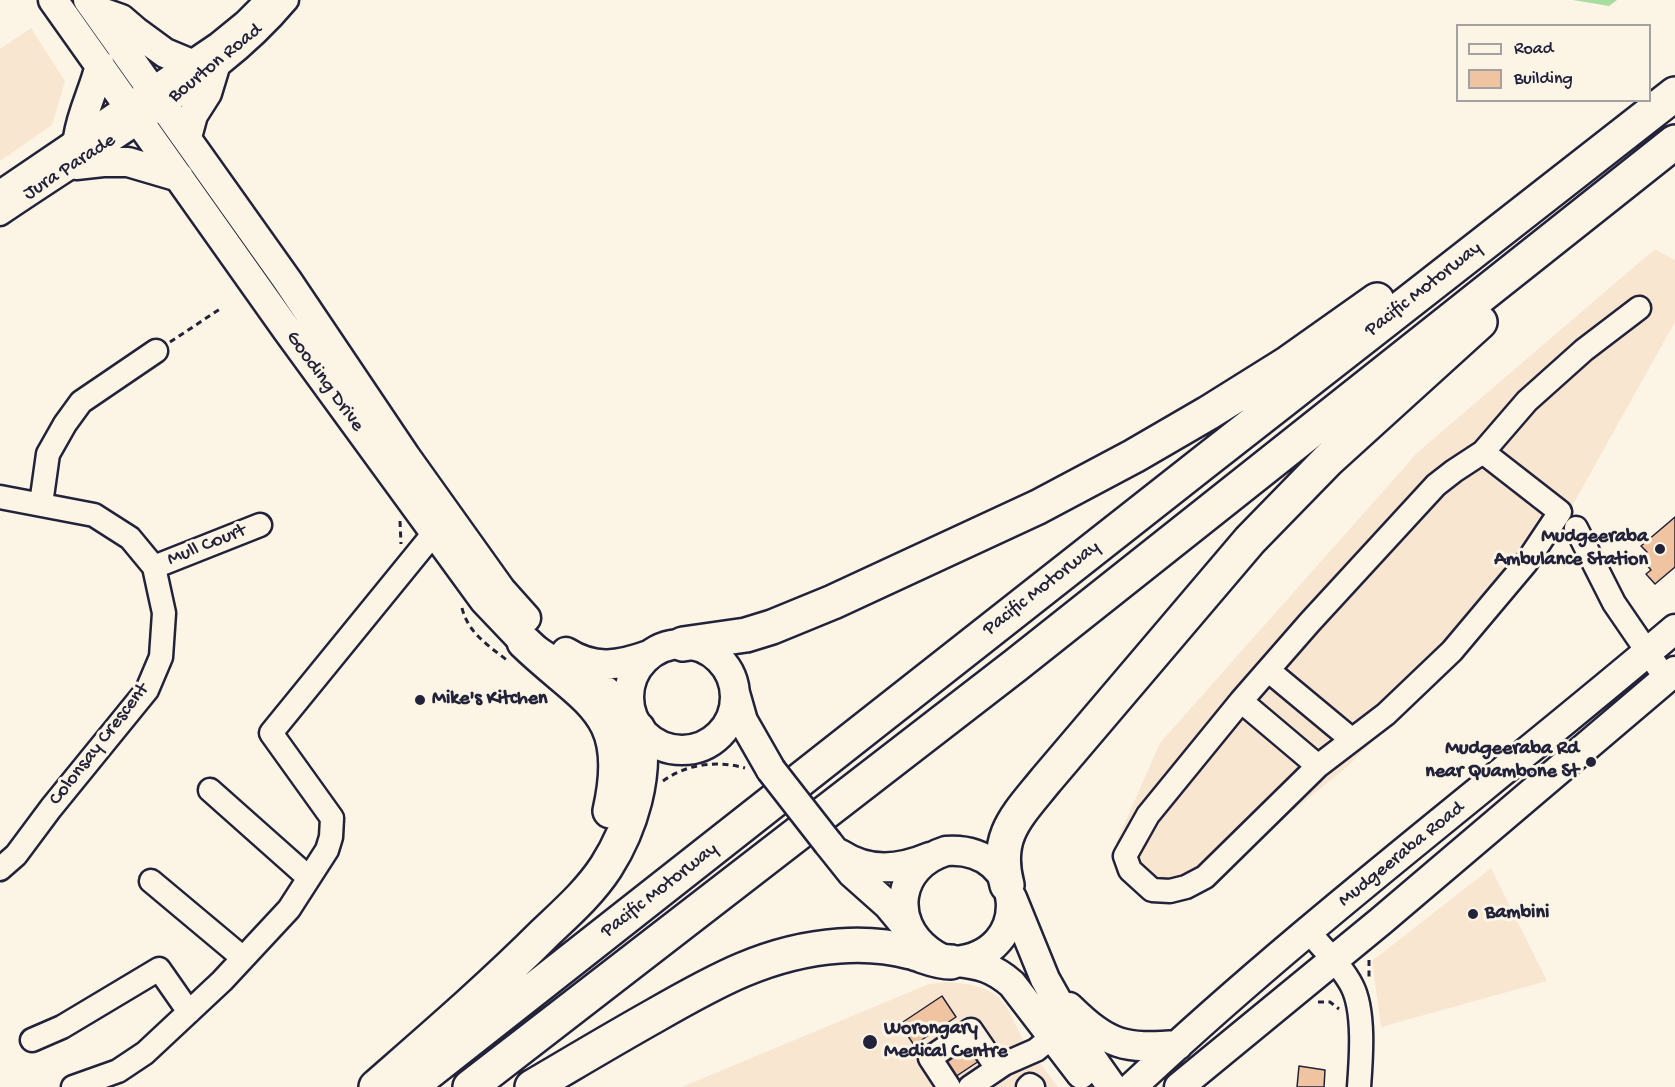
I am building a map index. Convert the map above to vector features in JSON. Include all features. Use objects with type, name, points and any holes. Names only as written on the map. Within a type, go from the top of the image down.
[{"type":"highway","name":"Pacific Motorway","points":[[410,1087],[1675,94]]},
{"type":"highway","name":"Pacific Motorway","points":[[470,1087],[1016,665],[1675,142]]},
{"type":"highway","points":[[682,644],[722,640],[772,627],[844,597],[1083,484],[1160,442],[1288,363],[1400,284],[1517,196],[1561,183]]},
{"type":"highway","points":[[1008,888],[1003,869],[1003,849],[1008,832],[1021,810],[1250,540],[1352,438],[1487,315],[1505,276]]},
{"type":"highway","points":[[524,642],[599,709],[611,733],[617,759],[616,780],[601,845],[578,890],[546,933]]},
{"type":"highway","points":[[376,1087],[514,964],[598,879],[619,844],[631,811],[638,783],[641,749],[637,726]]},
{"type":"highway","points":[[532,1087],[708,985],[740,969],[769,959],[817,948],[863,945],[898,949],[937,961],[952,962]]},
{"type":"main road","name":"Gooding Drive","points":[[53,0],[293,339],[484,600],[524,642],[560,666],[606,691],[621,704],[637,726]]},
{"type":"main road","name":"Gooding Drive","points":[[91,4],[287,280],[406,457],[501,590],[522,615],[559,647],[586,662],[604,665],[623,664],[649,655]]},
{"type":"main road","points":[[91,4],[121,19],[152,45],[202,66],[207,93],[193,115],[187,137]]},
{"type":"main road","points":[[100,65],[94,88],[81,116],[77,151],[103,162],[128,162],[179,177]]},
{"type":"main road","name":"Mudgeeraba Road","points":[[1132,1087],[1309,932],[1675,629]]},
{"type":"main road","points":[[763,769],[743,721],[729,671],[717,657],[700,646],[682,644],[666,646],[649,655],[637,669],[630,687],[629,710],[637,726],[648,739],[659,746],[678,750],[714,747],[732,749],[749,755],[852,873],[888,905],[929,951],[952,962],[981,965],[1002,976],[1017,989],[1091,1087]]},
{"type":"main road","name":"Mudgeeraba Road","points":[[1179,1087],[1333,961],[1670,675]]},
{"type":"main road","points":[[696,748],[709,743],[727,726],[734,709],[735,691]]},
{"type":"main road","points":[[830,846],[853,861],[883,868],[911,865],[934,855],[951,851],[965,851],[977,855],[999,870],[1052,992],[1081,1043],[1112,1087]]},
{"type":"main road","points":[[913,935],[907,925],[904,911],[906,888],[916,869],[934,855]]},
{"type":"main road","points":[[952,962],[982,952],[1003,935],[1008,926],[1011,910],[1008,888]]},
{"type":"main road","points":[[1036,958],[1055,1021],[1053,1036]]},
{"type":"main road","points":[[1052,992],[1093,1030],[1114,1041],[1146,1047],[1178,1045]]},
{"type":"street","name":"Bourton Road","points":[[202,66],[231,33],[267,0]]},
{"type":"street","name":"Bourton Road","points":[[134,113],[269,22],[287,0]]},
{"type":"street","name":"Jura Parade","points":[[0,214],[77,151],[134,113]]},
{"type":"street","name":"Jura Parade","points":[[0,192],[77,151]]},
{"type":"street","points":[[1484,452],[1560,512],[1526,563],[1452,651],[1386,714],[1318,766],[1199,882],[1170,891],[1152,890],[1130,870],[1125,856],[1148,814],[1241,701],[1436,485],[1484,452],[1527,401],[1584,350],[1639,308]]},
{"type":"street","points":[[41,504],[48,454],[81,402],[156,351]]},
{"type":"street","name":"Colonsay Crescent","points":[[0,497],[94,515],[130,538],[154,567],[164,613],[161,657],[147,690],[51,808],[16,855],[0,868]]},
{"type":"street","name":"Mull Court","points":[[154,567],[260,525]]},
{"type":"street","points":[[1576,528],[1614,603],[1646,653],[1670,675]]},
{"type":"street","points":[[73,1087],[118,1071],[145,1053],[189,1012],[290,909],[327,850],[331,837],[332,818],[271,733],[434,533]]},
{"type":"street","points":[[1268,670],[1352,739]]},
{"type":"street","points":[[1241,701],[1318,766]]},
{"type":"street","points":[[210,790],[309,878]]},
{"type":"street","points":[[151,881],[243,958]]},
{"type":"street","points":[[1309,932],[1349,980],[1356,995],[1360,1026],[1359,1087]]},
{"type":"street","points":[[32,1040],[62,1027],[159,969],[189,1012]]},
{"type":"street","points":[[949,1087],[930,1058],[971,1030],[997,1068]]},
{"type":"street","points":[[970,1087],[997,1068],[1034,1051],[1053,1036]]},
{"type":"path","points":[[156,351],[220,309]]},
{"type":"path","points":[[658,783],[688,768],[701,765],[729,765],[763,769]]},
{"type":"shaded area","points":[[31,28],[65,81],[52,125],[0,161],[0,49]]},
{"type":"shaded area","points":[[1655,249],[1675,260],[1675,322],[1547,551],[1457,651],[1347,767],[1208,879],[1138,884],[1125,865],[1116,843],[1160,743],[1417,453]]},
{"type":"shaded area","name":"Bambini","points":[[1491,868],[1547,981],[1381,1027],[1372,961]]},
{"type":"shaded area","points":[[946,982],[969,984],[997,996],[1007,1007],[1024,1042],[1058,1087],[682,1087],[929,984]]},
{"type":"green space","points":[[1573,0],[1617,0],[1609,6]]},
{"type":"building","name":"Mudgeeraba Ambulance Station","points":[[1675,517],[1675,567],[1655,584],[1646,574],[1651,570],[1641,558],[1647,552],[1641,546]]},
{"type":"building","points":[[942,996],[956,1017],[914,1045],[900,1024]]},
{"type":"building","points":[[986,1032],[997,1049],[940,1087],[927,1071]]},
{"type":"building","points":[[1299,1066],[1325,1070],[1324,1087],[1297,1087]]},
{"type":"place","name":"Mudgeeraba Ambulance Station","points":[[1660,549]]},
{"type":"place","name":"Mike's Kitchen","points":[[420,700]]},
{"type":"place","name":"Mudgeeraba Rd near Quambone St","points":[[1591,762]]},
{"type":"place","name":"Bambini","points":[[1473,914]]},
{"type":"place","name":"Worongary Medical Centre","points":[[870,1042]]}]
